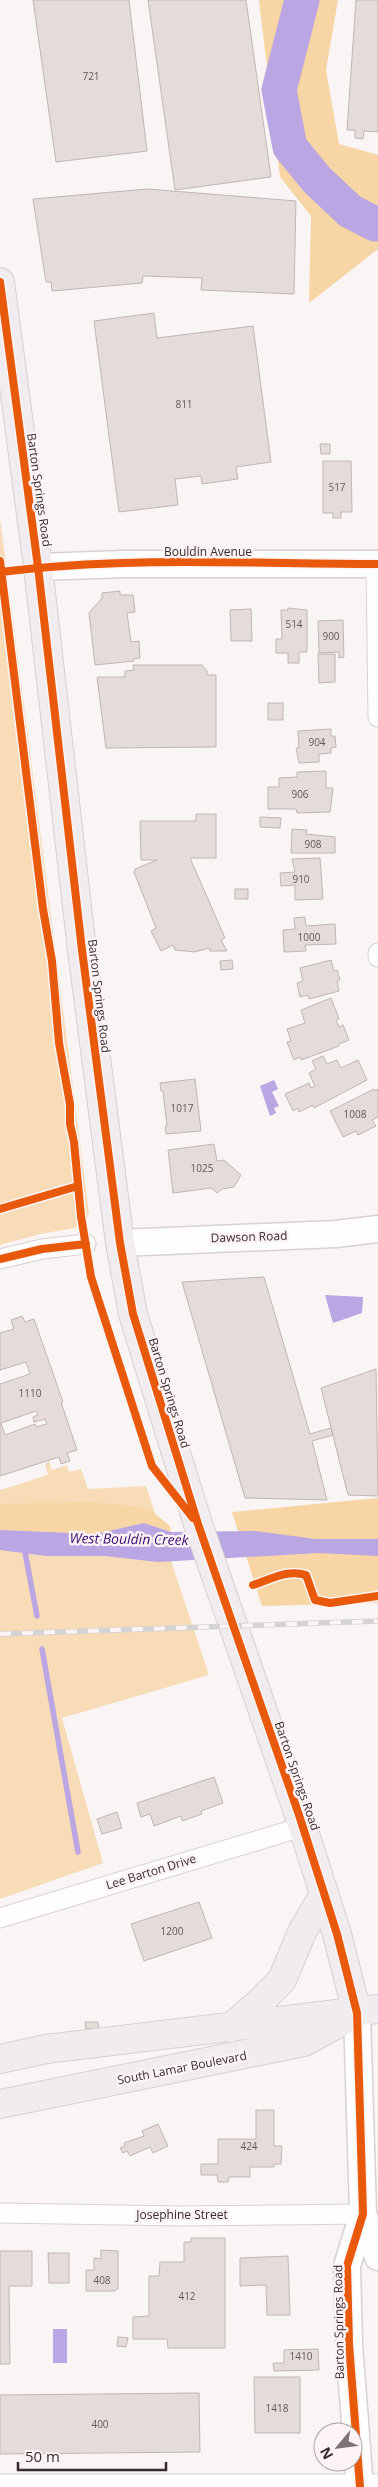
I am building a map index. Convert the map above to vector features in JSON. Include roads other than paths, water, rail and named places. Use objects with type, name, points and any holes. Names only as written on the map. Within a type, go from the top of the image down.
[{"type":"main road","name":"Barton Springs Road","points":[[0,282],[38,567],[78,924],[120,1243],[133,1314],[198,1524],[302,1827],[323,1896],[367,2011]]},
{"type":"main road","points":[[230,2028],[260,2003],[282,1980],[302,1932],[323,1896]]},
{"type":"main road","points":[[0,2059],[46,2049],[367,2011]]},
{"type":"main road","name":"South Lamar Boulevard","points":[[0,2104],[304,2042],[367,2011]]},
{"type":"street","name":"Bouldin Avenue","points":[[38,567],[123,564],[377,564]]},
{"type":"street","points":[[377,564],[378,717]]},
{"type":"street","name":"Dawson Road","points":[[120,1243],[343,1233],[378,1229]]},
{"type":"street","points":[[0,1259],[42,1249],[86,1244]]},
{"type":"street","name":"Lee Barton Drive","points":[[0,1918],[302,1827]]},
{"type":"street","name":"Barton Springs Road","points":[[366,2485],[349,2344],[347,2266],[363,2214],[367,2011]]},
{"type":"street","name":"Josephine Street","points":[[0,2213],[180,2216],[363,2214]]},
{"type":"street","name":"Barton Springs Road","points":[[363,2214],[378,2256]]},
{"type":"street","points":[[0,2484],[366,2485]]},
{"type":"water","points":[[274,1080],[278,1089],[272,1092],[279,1106],[274,1108],[276,1113],[270,1116],[260,1086]]},
{"type":"water","points":[[325,1295],[363,1297],[362,1313],[333,1323]]},
{"type":"water","name":"West Bouldin Creek","points":[[144,1523],[171,1532],[255,1531],[316,1539],[378,1539],[378,1556],[319,1553],[158,1562],[105,1556],[46,1556],[0,1550],[0,1530],[95,1534]]},
{"type":"water","points":[[53,2329],[67,2329],[67,2363],[53,2363]]},
{"type":"waterway","points":[[302,0],[279,90],[290,147],[317,180],[350,211],[375,224],[378,223]]},
{"type":"waterway","points":[[24,1547],[37,1616]]},
{"type":"waterway","points":[[42,1649],[78,1852]]},
{"type":"railway","points":[[0,1634],[378,1621]]}]
